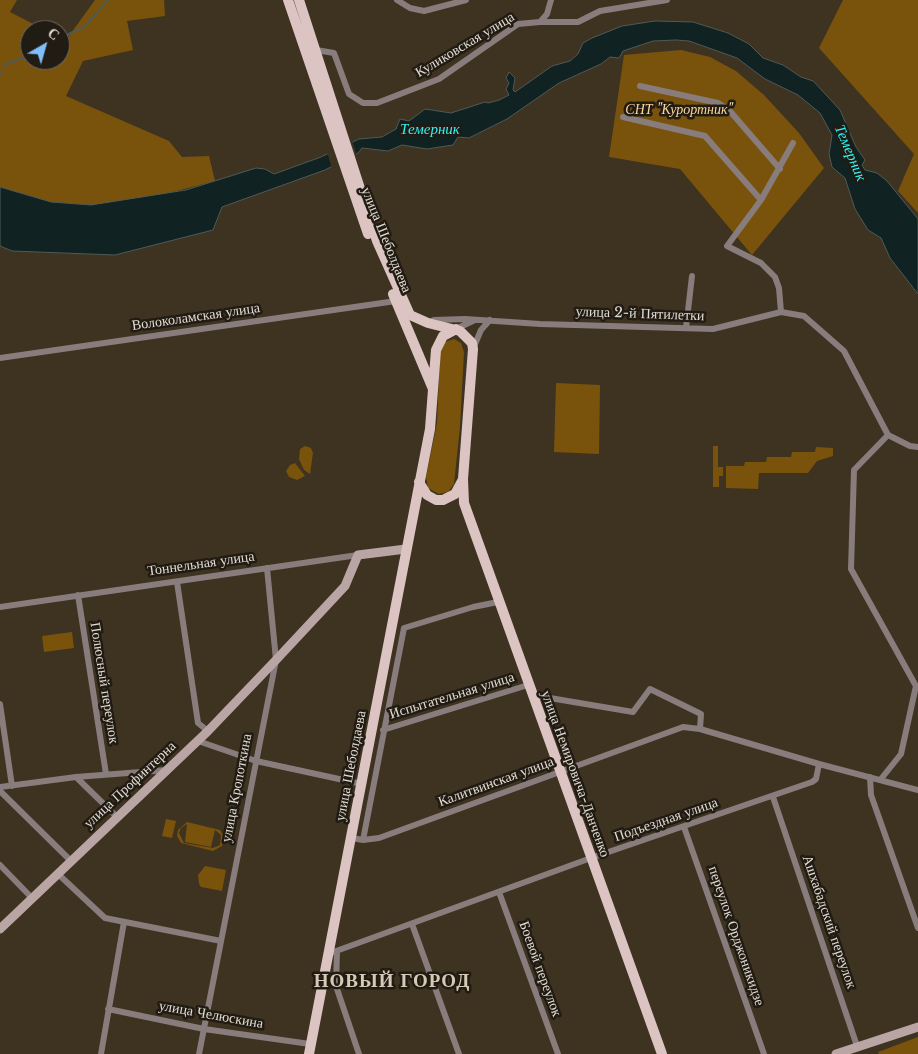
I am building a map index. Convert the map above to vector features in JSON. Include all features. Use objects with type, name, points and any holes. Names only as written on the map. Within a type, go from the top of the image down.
[{"type":"main road","points":[[288,0],[330,111]]},
{"type":"main road","points":[[299,0],[316,50],[330,111]]},
{"type":"main road","name":"улица Шеболдаева","points":[[330,111],[352,180],[434,392]]},
{"type":"main road","points":[[400,305],[410,315],[428,323],[456,329],[469,338],[473,349]]},
{"type":"main road","name":"улица Шеболдаева","points":[[309,1049],[333,953],[352,838],[430,429],[434,392],[434,365],[438,343],[447,333],[456,329]]},
{"type":"main road","name":"улица Немировича-Данченко","points":[[473,349],[463,479],[464,503],[662,1054]]},
{"type":"main road","points":[[419,482],[427,495],[436,500],[443,500],[455,494],[463,479]]},
{"type":"street","points":[[397,0],[410,8],[424,11],[466,0]]},
{"type":"street","points":[[540,22],[547,14],[552,0]]},
{"type":"street","name":"Куликовская улица","points":[[316,50],[334,53],[349,94],[363,103],[377,104],[439,79],[518,24],[578,22],[600,11],[666,0]]},
{"type":"street","points":[[640,86],[718,103],[729,110],[780,169]]},
{"type":"street","points":[[623,117],[705,136],[761,200]]},
{"type":"street","points":[[781,312],[779,288],[774,277],[761,264],[727,246],[761,200],[794,143]]},
{"type":"street","points":[[686,328],[692,276]]},
{"type":"street","name":"Волоколамская улица","points":[[0,358],[400,305]]},
{"type":"street","name":"улица 2-й Пятилетки","points":[[428,323],[440,319],[476,319],[713,329],[781,312],[804,316],[844,351],[888,434]]},
{"type":"street","points":[[456,329],[476,319]]},
{"type":"street","points":[[473,349],[481,330],[490,320]]},
{"type":"street","points":[[881,779],[901,754],[916,686],[851,569],[854,470],[888,434],[910,446],[918,447]]},
{"type":"street","name":"Тоннельная улица","points":[[0,607],[406,549]]},
{"type":"street","points":[[276,660],[345,586],[358,555]]},
{"type":"street","name":"улица Кропоткина","points":[[199,1054],[276,660],[267,568]]},
{"type":"street","points":[[177,582],[198,722],[208,731]]},
{"type":"street","name":"Полюсный переулок","points":[[78,595],[106,774]]},
{"type":"street","points":[[363,840],[404,628],[473,607],[498,602]]},
{"type":"street","name":"улица Профинтерна","points":[[0,929],[116,816],[198,741],[276,660]]},
{"type":"street","name":"Испытательная улица","points":[[383,730],[530,690],[632,712],[650,690],[701,714],[700,729]]},
{"type":"street","points":[[0,704],[12,786]]},
{"type":"street","name":"Калитвинская улица","points":[[352,838],[363,840],[379,838],[683,728],[700,729],[819,764]]},
{"type":"street","points":[[198,741],[256,761],[362,784]]},
{"type":"street","points":[[819,764],[918,790]]},
{"type":"street","name":"Подъездная улица","points":[[333,953],[590,858],[773,797],[812,782],[816,779],[819,764]]},
{"type":"street","points":[[0,787],[76,777],[167,770]]},
{"type":"street","points":[[76,777],[116,816]]},
{"type":"street","points":[[870,777],[871,795],[918,928]]},
{"type":"street","points":[[0,791],[70,860]]},
{"type":"street","name":"Ашхабадский переулок","points":[[773,797],[857,1046],[864,1054]]},
{"type":"street","name":"переулок Орджоникидзе","points":[[684,827],[764,1054]]},
{"type":"street","points":[[0,865],[31,897]]},
{"type":"street","points":[[57,873],[105,918],[220,942]]},
{"type":"street","name":"Боевой переулок","points":[[499,892],[558,1054]]},
{"type":"street","points":[[101,1054],[124,922]]},
{"type":"street","points":[[412,924],[459,1054]]},
{"type":"street","points":[[333,953],[336,986],[359,1054]]},
{"type":"street","name":"улица Челюскина","points":[[108,1009],[309,1049]]},
{"type":"street","points":[[836,1054],[918,1027]]},
{"type":"green space","points":[[0,0],[17,0],[10,12],[26,20],[20,20],[20,70],[70,70],[70,34],[95,0],[164,0],[165,16],[127,21],[133,50],[83,61],[66,96],[169,141],[182,157],[209,156],[215,181],[157,196],[91,205],[51,202],[0,187]]},
{"type":"green space","points":[[843,0],[918,0],[918,213],[898,191],[914,154],[819,48]]},
{"type":"green space","name":"СНТ \"Курортник\"","points":[[681,50],[710,57],[736,71],[764,95],[799,133],[824,168],[752,255],[680,169],[609,157],[624,55]]},
{"type":"green space","points":[[454,339],[461,343],[464,352],[460,426],[454,484],[448,492],[439,494],[428,488],[426,477],[437,423],[440,351],[445,342]]},
{"type":"green space","points":[[556,383],[600,385],[599,454],[554,452]]},
{"type":"green space","points":[[305,446],[311,448],[313,453],[310,474],[304,470],[299,459],[300,449]]},
{"type":"green space","points":[[713,446],[718,446],[718,467],[723,467],[723,476],[719,476],[719,487],[713,487]]},
{"type":"green space","points":[[816,447],[833,448],[833,456],[817,461],[808,473],[759,473],[758,489],[726,488],[726,466],[744,466],[745,462],[766,462],[767,457],[791,457],[792,452],[815,452]]},
{"type":"green space","points":[[295,463],[305,476],[297,480],[289,477],[286,471],[290,465]]},
{"type":"green space","points":[[72,632],[74,648],[44,652],[42,636]]},
{"type":"green space","points":[[166,819],[176,821],[172,838],[162,836]]},
{"type":"green space","points":[[187,822],[220,830],[224,837],[222,846],[213,851],[181,843],[177,836],[178,830]],"holes":[[[187,824],[185,842],[211,847],[215,830],[221,835],[220,845],[213,848],[184,843],[179,833],[181,828]]]},
{"type":"green space","points":[[205,866],[226,870],[222,891],[201,887],[198,875]]},
{"type":"green space","points":[[918,1037],[918,1054],[879,1054],[878,1052]]},
{"type":"water","name":"Темерник","points":[[655,21],[693,22],[728,33],[749,44],[763,58],[783,65],[801,77],[813,81],[840,110],[856,147],[865,160],[862,165],[865,170],[877,173],[887,181],[918,219],[918,294],[890,258],[881,238],[868,230],[855,209],[845,178],[832,167],[829,154],[832,135],[820,113],[798,95],[765,79],[737,58],[689,41],[676,40],[653,41],[623,51],[619,58],[610,57],[601,64],[559,83],[507,119],[469,138],[458,137],[453,145],[427,149],[402,145],[388,151],[362,148],[358,153],[325,170],[222,207],[213,230],[115,255],[12,251],[0,246],[0,187],[51,202],[91,205],[186,190],[256,168],[265,169],[274,174],[321,157],[359,139],[382,137],[396,129],[400,119],[409,121],[425,109],[451,113],[485,102],[499,100],[509,95],[506,89],[509,83],[506,78],[509,72],[515,78],[513,90],[515,92],[552,66],[570,61],[578,54],[583,43],[592,38],[622,26]]},
{"type":"pier","points":[[352,141],[357,156],[332,169],[327,152]]},
{"type":"waterway","points":[[70,33],[84,27],[108,0]]},
{"type":"waterway","points":[[4,67],[6,64],[20,59]]},
{"type":"waterway","points":[[0,75],[3,72]]},
{"type":"district","name":"НОВЫЙ ГОРОД","points":[[392,982]]}]
